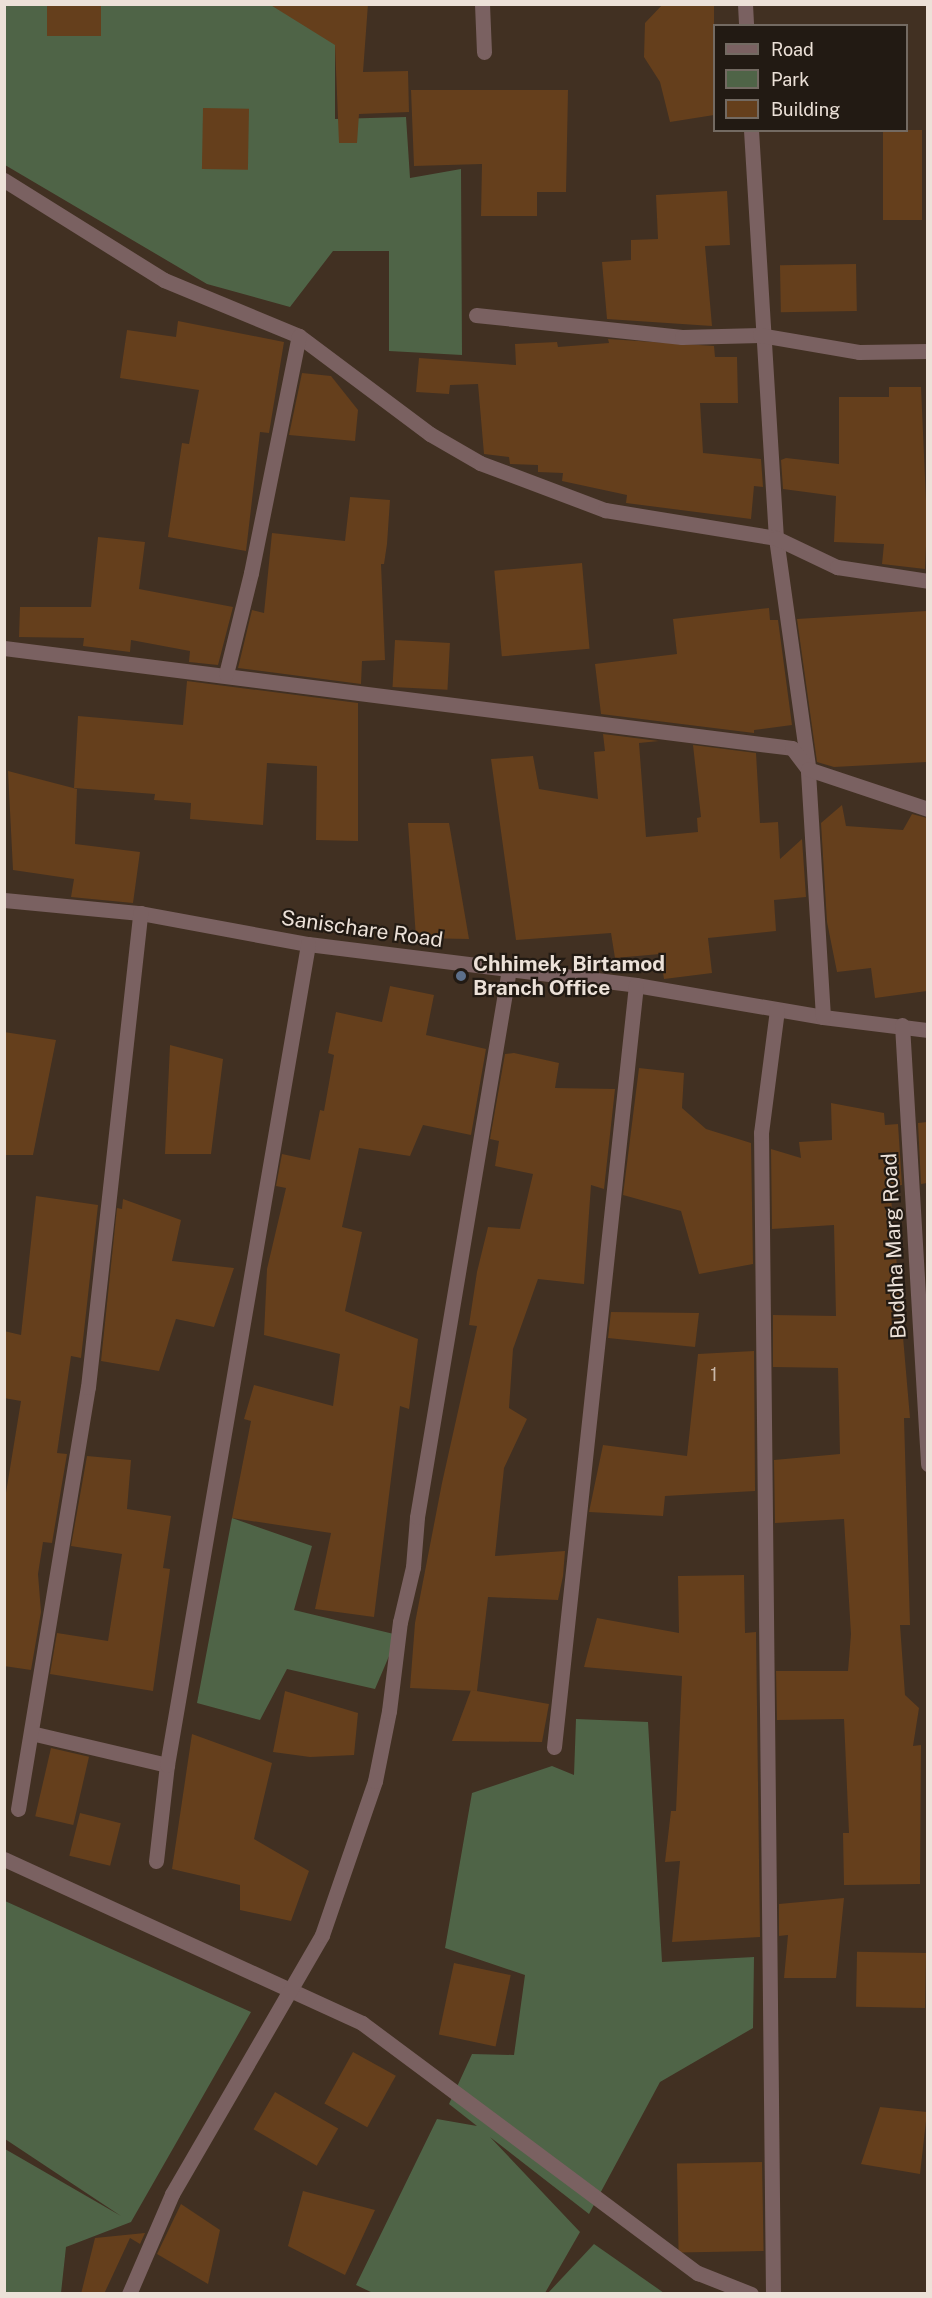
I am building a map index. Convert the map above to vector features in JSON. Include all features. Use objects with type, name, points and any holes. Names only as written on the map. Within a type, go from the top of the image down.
[{"type":"street","points":[[482,4],[484,52]]},
{"type":"street","points":[[745,4],[746,24]]},
{"type":"street","points":[[751,132],[760,335],[776,538],[808,769],[823,1017]]},
{"type":"street","points":[[4,180],[164,280],[299,336],[430,434],[480,463],[605,510],[776,538],[837,567],[927,581]]},
{"type":"street","points":[[476,315],[682,337],[760,335],[860,352],[927,351]]},
{"type":"street","points":[[226,674],[251,573],[299,336]]},
{"type":"street","points":[[4,648],[226,674],[792,748],[808,769],[927,809]]},
{"type":"street","name":"Sanischare Road","points":[[4,900],[140,913],[308,944],[636,985],[777,1010],[927,1030]]},
{"type":"street","points":[[18,1809],[88,1387],[140,913]]},
{"type":"street","points":[[156,1861],[167,1765],[308,944]]},
{"type":"street","points":[[129,2294],[172,2194],[288,1989],[322,1935],[375,1781],[389,1711],[400,1622],[413,1567],[417,1516],[509,969]]},
{"type":"street","points":[[554,1747],[636,985]]},
{"type":"street","points":[[774,2294],[761,1132],[777,1010]]},
{"type":"street","name":"Buddha Marg Road","points":[[902,1025],[927,1464]]},
{"type":"street","points":[[31,1733],[167,1765]]},
{"type":"street","points":[[4,1859],[362,2023],[698,2273],[751,2294]]},
{"type":"green space","points":[[5,5],[335,5],[335,119],[406,117],[410,178],[461,169],[462,355],[389,351],[389,251],[333,251],[290,307],[207,284],[5,165]]},
{"type":"green space","points":[[232,1518],[312,1546],[294,1610],[398,1635],[375,1689],[287,1669],[260,1720],[197,1703]]},
{"type":"green space","points":[[576,1719],[648,1722],[662,1962],[754,1957],[753,2028],[660,2082],[589,2214],[490,2137],[580,2232],[545,2293],[375,2294],[356,2285],[437,2119],[477,2126],[449,2104],[472,2054],[514,2055],[525,1975],[445,1948],[472,1793],[552,1766],[574,1775]]},
{"type":"green space","points":[[5,1901],[251,2012],[131,2222],[66,2247],[61,2293],[5,2293],[5,2149],[121,2216],[5,2139]]},
{"type":"green space","points":[[594,2244],[664,2293],[548,2293]]},
{"type":"building","points":[[47,4],[101,4],[101,36],[47,36]]},
{"type":"building","points":[[269,4],[368,4],[363,72],[408,71],[409,112],[359,114],[357,143],[339,143],[335,45]]},
{"type":"building","points":[[663,4],[714,4],[713,115],[670,122],[660,82],[644,57],[645,23]]},
{"type":"building","points":[[411,90],[568,90],[566,192],[537,192],[537,216],[481,216],[482,164],[414,166]]},
{"type":"building","points":[[203,108],[249,109],[248,170],[202,169]]},
{"type":"building","points":[[922,130],[922,220],[883,220],[883,132]]},
{"type":"building","points":[[727,191],[730,245],[705,246],[712,326],[607,319],[602,262],[631,260],[631,240],[658,239],[656,195]]},
{"type":"building","points":[[856,264],[857,311],[781,312],[780,265]]},
{"type":"building","points":[[178,321],[284,342],[269,433],[260,432],[246,551],[168,537],[182,443],[189,444],[199,390],[120,378],[127,330],[176,337]]},
{"type":"building","points":[[608,339],[714,346],[715,357],[737,357],[738,403],[700,403],[703,453],[761,459],[763,487],[754,486],[751,519],[626,503],[627,495],[562,481],[563,473],[538,472],[538,465],[510,464],[509,457],[484,454],[478,384],[450,385],[449,394],[416,392],[419,358],[516,365],[515,344],[557,342],[558,347],[609,343]]},
{"type":"building","points":[[302,373],[331,376],[358,410],[355,441],[289,435]]},
{"type":"building","points":[[889,387],[921,387],[927,523],[925,569],[882,564],[884,544],[834,542],[836,496],[783,489],[781,460],[786,458],[839,464],[839,397],[889,397]]},
{"type":"building","points":[[350,497],[390,500],[387,544],[384,564],[381,564],[385,660],[362,661],[361,684],[238,668],[252,610],[264,613],[272,533],[345,541]]},
{"type":"building","points":[[98,537],[145,542],[139,589],[233,607],[218,665],[189,662],[190,651],[131,640],[130,652],[83,646],[84,638],[19,637],[20,607],[91,607]]},
{"type":"building","points":[[582,563],[589,649],[502,656],[494,571]]},
{"type":"building","points":[[769,608],[770,620],[778,620],[792,725],[754,730],[754,733],[601,714],[595,664],[677,654],[673,619]]},
{"type":"building","points":[[927,611],[927,762],[834,767],[817,762],[797,619]]},
{"type":"building","points":[[395,640],[450,643],[447,690],[393,687]]},
{"type":"building","points":[[187,681],[358,703],[358,841],[316,840],[317,766],[267,763],[263,825],[190,819],[191,803],[154,800],[155,794],[74,788],[78,716],[183,725]]},
{"type":"building","points":[[603,734],[659,741],[639,743],[646,837],[698,832],[697,818],[701,817],[693,745],[756,753],[760,823],[778,822],[780,859],[802,839],[806,897],[774,900],[776,931],[708,938],[712,973],[664,979],[660,954],[615,958],[611,933],[516,940],[491,759],[533,756],[539,789],[598,799],[594,752],[605,751]]},
{"type":"building","points":[[8,771],[77,789],[75,844],[140,852],[133,903],[71,897],[74,879],[13,870]]},
{"type":"building","points":[[842,805],[846,826],[903,830],[912,814],[927,818],[927,991],[875,998],[871,968],[837,972],[827,922],[821,823]]},
{"type":"building","points":[[408,823],[449,823],[469,939],[416,938]]},
{"type":"building","points":[[390,986],[434,995],[426,1035],[486,1049],[471,1135],[423,1125],[410,1156],[359,1148],[342,1227],[362,1232],[345,1311],[418,1339],[409,1409],[400,1406],[374,1617],[315,1609],[331,1533],[232,1518],[251,1421],[244,1419],[254,1385],[333,1406],[340,1354],[264,1335],[267,1269],[286,1188],[276,1186],[282,1154],[310,1160],[320,1110],[324,1111],[334,1055],[328,1053],[336,1012],[382,1022]]},
{"type":"building","points":[[4,1032],[56,1040],[33,1155],[4,1155]]},
{"type":"building","points":[[170,1045],[223,1059],[211,1154],[165,1154]]},
{"type":"building","points":[[514,1053],[559,1063],[555,1088],[615,1089],[604,1189],[591,1185],[584,1284],[538,1279],[513,1349],[509,1408],[527,1419],[504,1468],[495,1556],[565,1551],[563,1576],[558,1600],[488,1597],[477,1691],[410,1688],[415,1623],[442,1483],[477,1326],[469,1325],[477,1272],[488,1227],[520,1229],[533,1174],[495,1166],[499,1141],[490,1139],[505,1054]]},
{"type":"building","points":[[639,1068],[684,1073],[682,1108],[706,1129],[751,1143],[753,1264],[699,1274],[681,1211],[623,1195]]},
{"type":"building","points":[[831,1103],[884,1113],[885,1125],[898,1124],[902,1185],[890,1186],[910,1418],[904,1418],[910,1625],[900,1625],[905,1695],[919,1708],[913,1746],[921,1745],[920,1884],[844,1885],[843,1833],[849,1833],[844,1719],[777,1720],[776,1671],[848,1671],[851,1634],[844,1519],[775,1523],[774,1460],[840,1454],[838,1368],[773,1367],[773,1315],[836,1316],[834,1225],[772,1229],[771,1149],[801,1158],[799,1142],[832,1140]]},
{"type":"building","points":[[927,1122],[927,1183],[921,1184],[918,1123]]},
{"type":"building","points":[[36,1196],[98,1205],[81,1358],[71,1356],[57,1453],[67,1454],[52,1543],[43,1542],[38,1574],[41,1612],[31,1670],[4,1666],[4,1505],[21,1401],[4,1398],[4,1331],[21,1335]]},
{"type":"building","points":[[123,1199],[181,1220],[172,1261],[234,1268],[214,1327],[176,1319],[159,1371],[101,1361],[117,1208],[122,1209]]},
{"type":"building","points":[[611,1312],[699,1313],[695,1347],[608,1338]]},
{"type":"building","points":[[754,1351],[755,1491],[665,1496],[663,1516],[589,1512],[603,1445],[687,1456],[698,1354]]},
{"type":"building","points":[[87,1456],[131,1460],[127,1509],[171,1516],[163,1568],[170,1569],[153,1691],[50,1674],[57,1633],[108,1641],[122,1554],[71,1546]]},
{"type":"building","points":[[744,1575],[745,1633],[756,1632],[760,1937],[672,1942],[680,1861],[665,1862],[671,1811],[676,1811],[682,1676],[584,1667],[597,1618],[679,1633],[678,1576]]},
{"type":"building","points":[[471,1690],[549,1704],[542,1742],[452,1741]]},
{"type":"building","points":[[285,1691],[358,1713],[354,1755],[310,1757],[273,1752]]},
{"type":"building","points":[[192,1734],[272,1763],[254,1839],[309,1871],[291,1921],[240,1910],[240,1885],[172,1869]]},
{"type":"building","points":[[51,1748],[89,1757],[73,1825],[35,1816]]},
{"type":"building","points":[[80,1813],[121,1823],[110,1866],[69,1856]]},
{"type":"building","points":[[844,1898],[836,1978],[784,1978],[788,1935],[779,1936],[779,1904]]},
{"type":"building","points":[[857,1952],[926,1953],[925,2008],[856,2007]]},
{"type":"building","points":[[454,1963],[511,1975],[496,2046],[439,2034]]},
{"type":"building","points":[[353,2052],[396,2076],[367,2127],[324,2104]]},
{"type":"building","points":[[275,2092],[338,2128],[317,2166],[254,2129]]},
{"type":"building","points":[[880,2107],[927,2112],[920,2174],[861,2164]]},
{"type":"building","points":[[762,2162],[764,2251],[679,2252],[677,2163]]},
{"type":"building","points":[[303,2191],[375,2210],[345,2275],[288,2246]]},
{"type":"building","points":[[181,2204],[220,2230],[208,2284],[157,2254]]},
{"type":"building","points":[[145,2233],[140,2244],[130,2238],[104,2294],[81,2294],[95,2238]]},
{"type":"place","name":"Chhimek, Birtamod Branch Office","points":[[461,976]]}]
